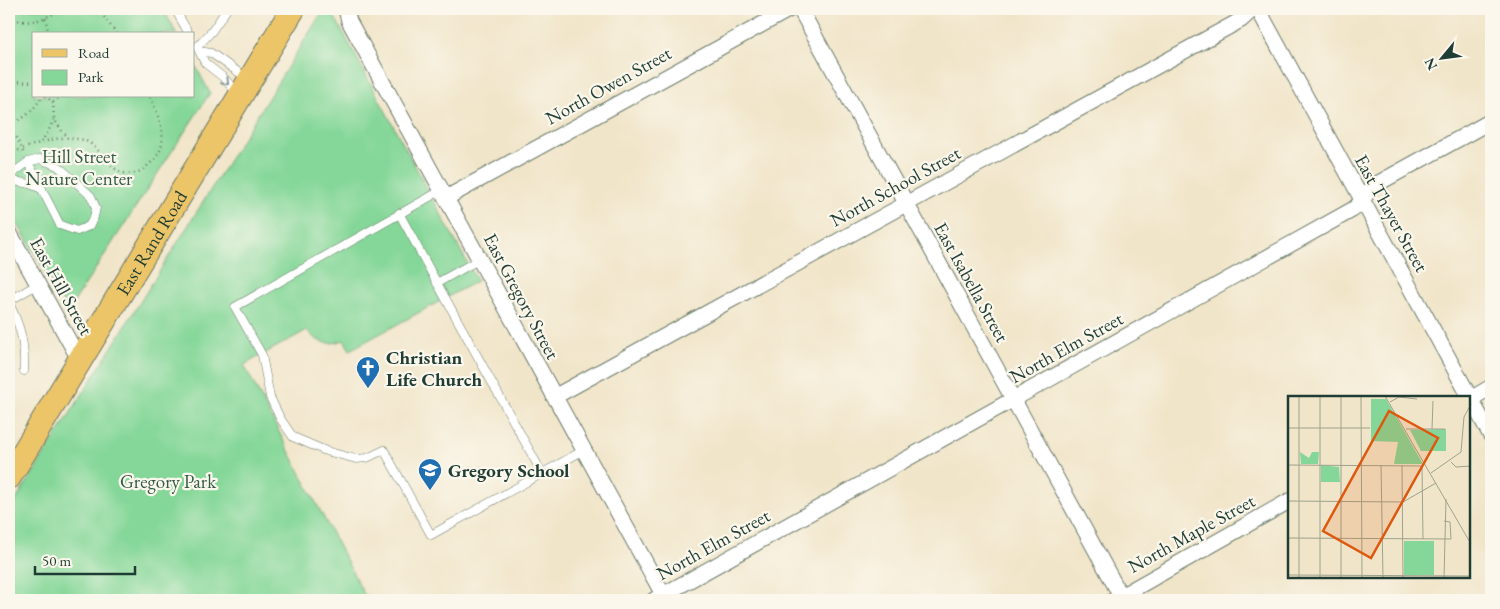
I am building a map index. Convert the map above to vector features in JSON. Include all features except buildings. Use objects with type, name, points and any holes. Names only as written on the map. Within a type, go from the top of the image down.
[{"type":"main road","name":"East Rand Road","points":[[9,477],[293,9]]},
{"type":"street","name":"East Gregory Street","points":[[346,9],[349,21],[584,450],[661,598]]},
{"type":"street","name":"North Owen Street","points":[[444,194],[790,9]]},
{"type":"street","name":"East Isabella Street","points":[[800,9],[1013,399],[1119,599]]},
{"type":"street","name":"North School Street","points":[[554,397],[1241,20],[1253,9]]},
{"type":"street","name":"East Thayer Street","points":[[1258,9],[1468,396]]},
{"type":"street","name":"North Elm Street","points":[[661,598],[1352,210],[1362,202],[1369,190],[1375,185],[1491,121]]},
{"type":"street","name":"East Hill Street","points":[[9,232],[79,359]]},
{"type":"street","points":[[1470,400],[1491,388]]},
{"type":"street","name":"East Thayer Street","points":[[1470,400],[1491,436]]},
{"type":"street","name":"North Maple Street","points":[[1119,599],[1288,502]]},
{"type":"lane","points":[[175,9],[188,32]]},
{"type":"lane","points":[[197,46],[212,31],[227,9]]},
{"type":"lane","points":[[197,46],[205,64],[224,78],[245,88]]},
{"type":"lane","points":[[197,46],[211,53],[245,88]]},
{"type":"lane","points":[[9,176],[28,162],[40,159],[58,166],[91,196],[96,208],[89,226],[78,231],[60,225],[28,162]]},
{"type":"lane","points":[[9,180],[30,184],[42,189]]},
{"type":"lane","points":[[444,194],[399,213],[235,307],[262,355],[268,393],[280,418],[293,437],[326,450],[361,460],[384,450],[430,534],[584,450]]},
{"type":"lane","points":[[399,213],[542,473]]},
{"type":"lane","points":[[437,283],[480,259]]},
{"type":"lane","points":[[24,371],[25,353],[22,334],[9,302],[38,284]]},
{"type":"path","points":[[9,16],[17,21],[30,23],[46,18],[63,9]]},
{"type":"path","points":[[98,9],[116,32]]},
{"type":"path","points":[[46,18],[48,32]]},
{"type":"path","points":[[9,81],[32,82]]},
{"type":"path","points":[[9,122],[18,122],[29,115],[42,98]]},
{"type":"path","points":[[47,98],[54,102]]},
{"type":"path","points":[[54,102],[59,98]]},
{"type":"path","points":[[9,154],[40,143],[69,138],[87,141],[116,171],[128,174],[139,172],[158,155],[163,144],[163,134],[151,98]]},
{"type":"path","points":[[40,143],[54,119],[54,102]]},
{"type":"path","points":[[54,119],[69,138]]},
{"type":"path","points":[[9,131],[16,136],[28,162]]},
{"type":"green space","name":"Hill Street Nature Center","points":[[9,9],[163,9],[176,32],[32,32],[32,98],[195,98],[195,65],[210,93],[68,311],[9,209]]},
{"type":"green space","name":"Gregory Park","points":[[324,9],[328,9],[337,21],[477,281],[350,350],[344,340],[333,343],[323,342],[314,338],[307,330],[244,365],[367,600],[9,600],[9,511]]},
{"type":"place","name":"Christian Life Church","points":[[368,389]]},
{"type":"place","name":"Gregory School","points":[[430,491]]}]
